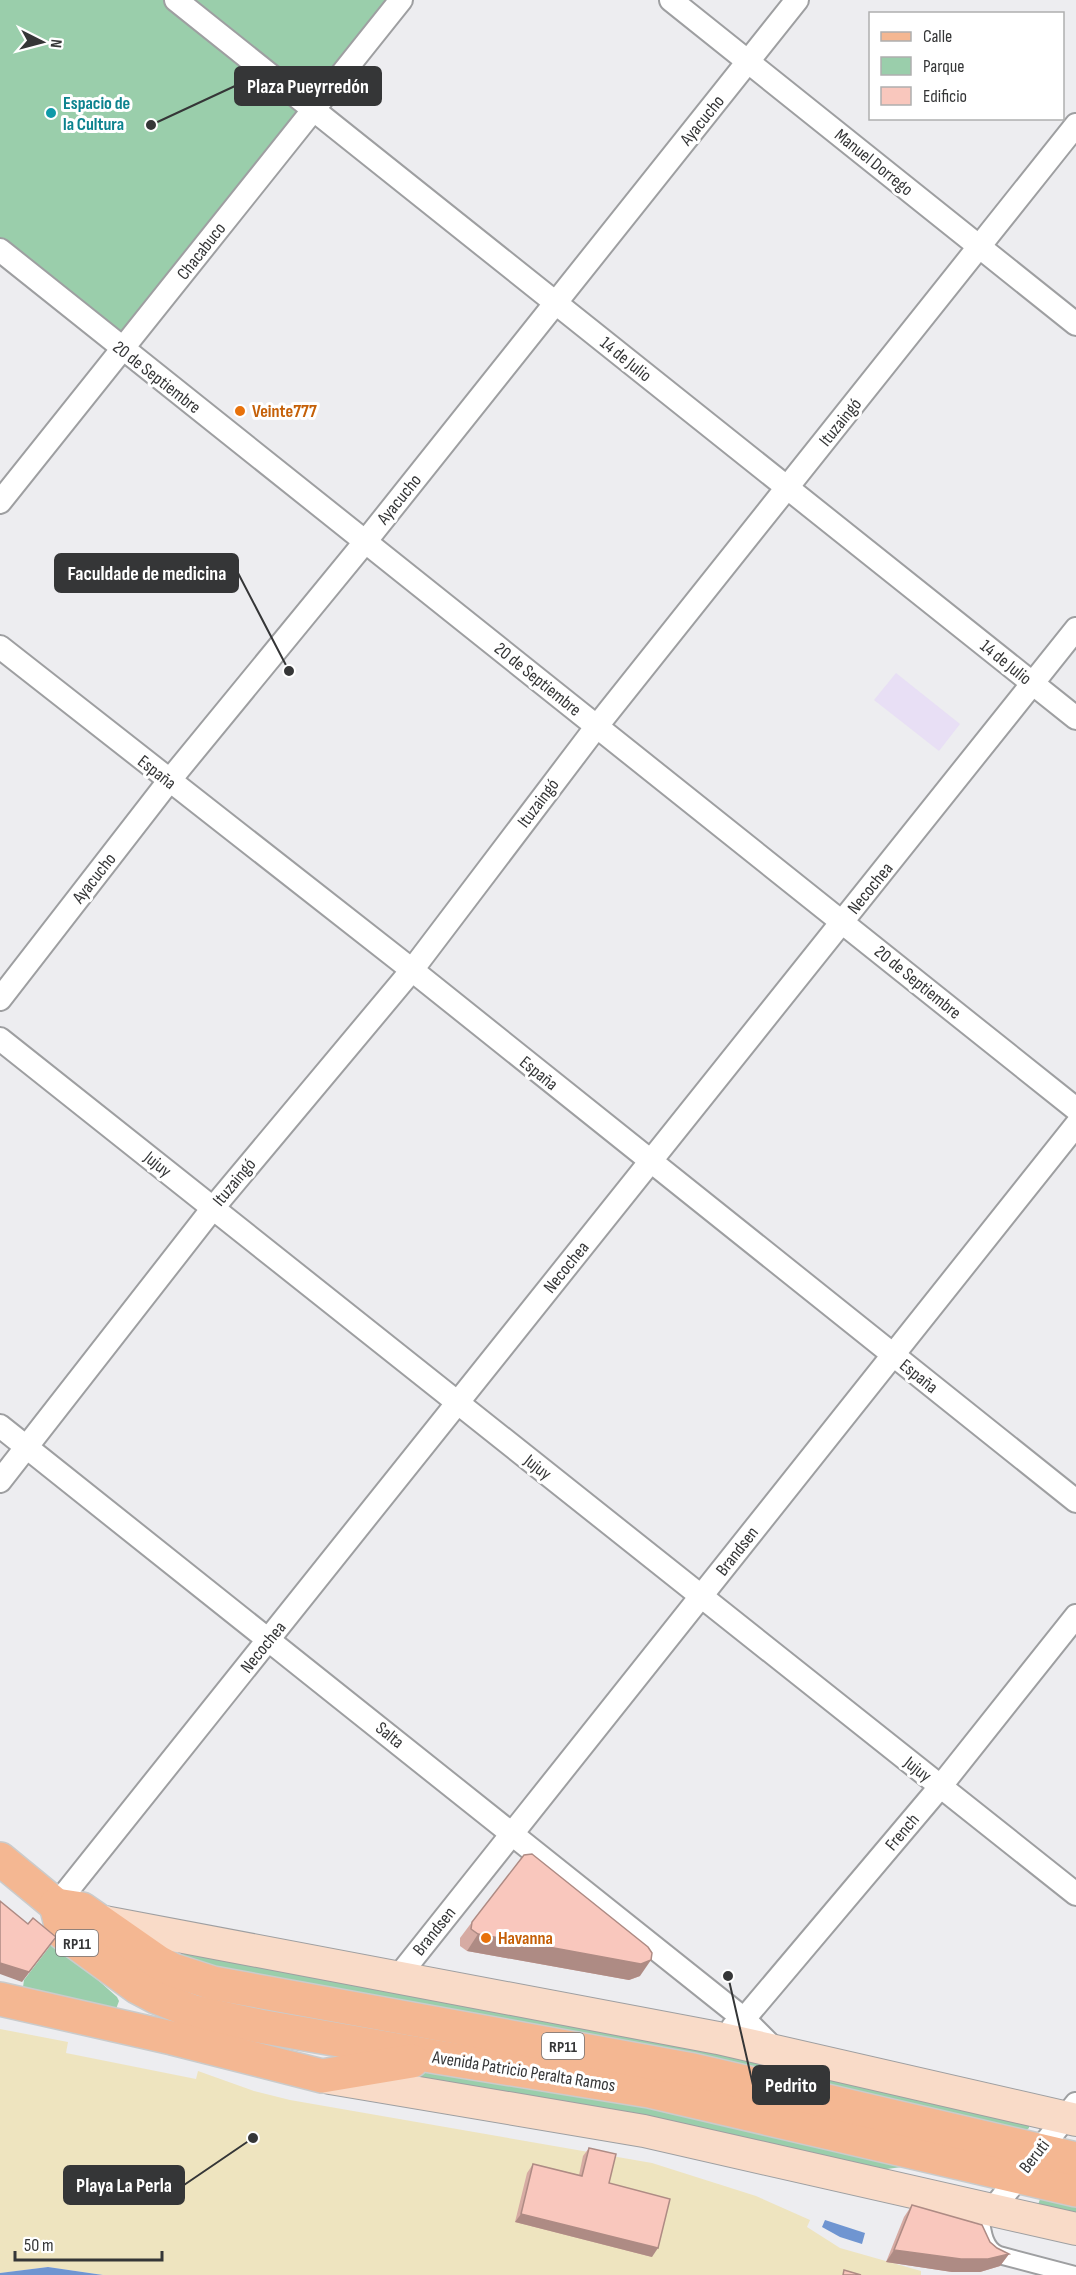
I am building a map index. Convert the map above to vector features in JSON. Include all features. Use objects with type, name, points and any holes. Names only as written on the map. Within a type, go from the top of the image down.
[{"type":"main road","name":"RP11","points":[[0,1859],[56,1905]]},
{"type":"main road","name":"Avenida Patricio Peralta Ramos","points":[[1076,2159],[693,2070],[213,1983],[194,1978],[158,1962],[82,1909],[56,1905],[63,1933],[113,1971],[156,1997],[194,2012],[259,2026],[437,2057],[649,2091],[1076,2190]]},
{"type":"main road","name":"Avenida Patricio Peralta Ramos","points":[[99,1921],[718,2038],[1072,2113]]},
{"type":"main road","points":[[113,1971],[150,2016],[172,2038]]},
{"type":"main road","name":"Avenida Patricio Peralta Ramos","points":[[0,1999],[172,2038],[322,2076],[633,2129],[1076,2229]]},
{"type":"main road","points":[[322,2076],[437,2057]]},
{"type":"street","name":"14 de Julio","points":[[176,0],[1076,718]]},
{"type":"street","name":"Chacabuco","points":[[0,502],[401,0]]},
{"type":"street","name":"Manuel Dorrego","points":[[671,0],[1076,324]]},
{"type":"street","name":"Ayacucho","points":[[0,999],[169,781],[365,542],[797,0]]},
{"type":"street","name":"Ituzaingó","points":[[0,1481],[213,1208],[412,970],[597,726],[1076,125]]},
{"type":"street","name":"20 de Septiembre","points":[[0,250],[1076,1109]]},
{"type":"street","name":"Necochea","points":[[56,1905],[1076,629]]},
{"type":"street","name":"España","points":[[0,647],[412,970],[1076,1501]]},
{"type":"street","name":"Jujuy","points":[[0,1039],[1076,1894]]},
{"type":"street","name":"Brandsen","points":[[398,1977],[1076,1125]]},
{"type":"street","name":"Salta","points":[[0,1426],[513,1833],[744,2019],[775,2050]]},
{"type":"street","name":"French","points":[[718,2038],[744,2019],[940,1787],[1076,1617]]},
{"type":"street","name":"Beruti","points":[[986,2208],[1018,2176],[1072,2113]]},
{"type":"street","points":[[986,2208],[986,2244],[991,2251],[999,2256],[1075,2275]]},
{"type":"shaded area","points":[[896,673],[960,724],[939,751],[874,700]]},
{"type":"green space","points":[[0,0],[402,0],[123,350],[0,250]]},
{"type":"green space","points":[[54,1941],[117,1997],[119,2001],[116,2009],[23,1987],[24,1980]]},
{"type":"green space","points":[[183,1950],[723,2047],[1029,2125],[1029,2128],[1024,2132],[216,1973],[179,1959]]},
{"type":"green space","points":[[436,2069],[651,2104],[984,2185],[902,2167],[871,2171],[406,2081],[404,2074]]},
{"type":"green space","points":[[1041,2196],[1076,2201],[1076,2216],[1038,2205]]},
{"type":"sand","points":[[0,2029],[68,2042],[66,2053],[196,2079],[198,2071],[254,2091],[290,2100],[652,2163],[756,2196],[810,2220],[807,2227],[840,2248],[921,2271],[921,2275],[104,2275],[48,2267],[0,2273]]},
{"type":"water","points":[[825,2220],[865,2233],[862,2244],[840,2237],[822,2227]]},
{"type":"water","points":[[48,2267],[103,2275],[0,2275],[0,2273]]},
{"type":"building","points":[[532,1854],[648,1947],[652,1953],[651,1960],[641,1964],[478,1934],[471,1929],[472,1922],[524,1855]]},
{"type":"building","points":[[0,1901],[28,1924],[33,1918],[56,1937],[29,1972],[0,1963]]},
{"type":"building","points":[[589,2148],[616,2154],[609,2183],[670,2199],[658,2248],[521,2214],[533,2164],[582,2176]]},
{"type":"building","points":[[912,2205],[982,2225],[990,2242],[1009,2254],[988,2259],[961,2259],[894,2250]]},
{"type":"building","points":[[844,2270],[861,2275],[843,2275]]},
{"type":"place","name":"Espacio de la Cultura","points":[[51,113]]},
{"type":"place","name":"Plaza Pueyrredón","points":[[151,125]]},
{"type":"place","name":"Veinte777","points":[[240,411]]},
{"type":"place","name":"Faculdade de medicina","points":[[289,671]]},
{"type":"place","name":"Havanna","points":[[486,1938]]},
{"type":"place","name":"Pedrito","points":[[728,1976]]},
{"type":"place","name":"Playa La Perla","points":[[253,2138]]}]
